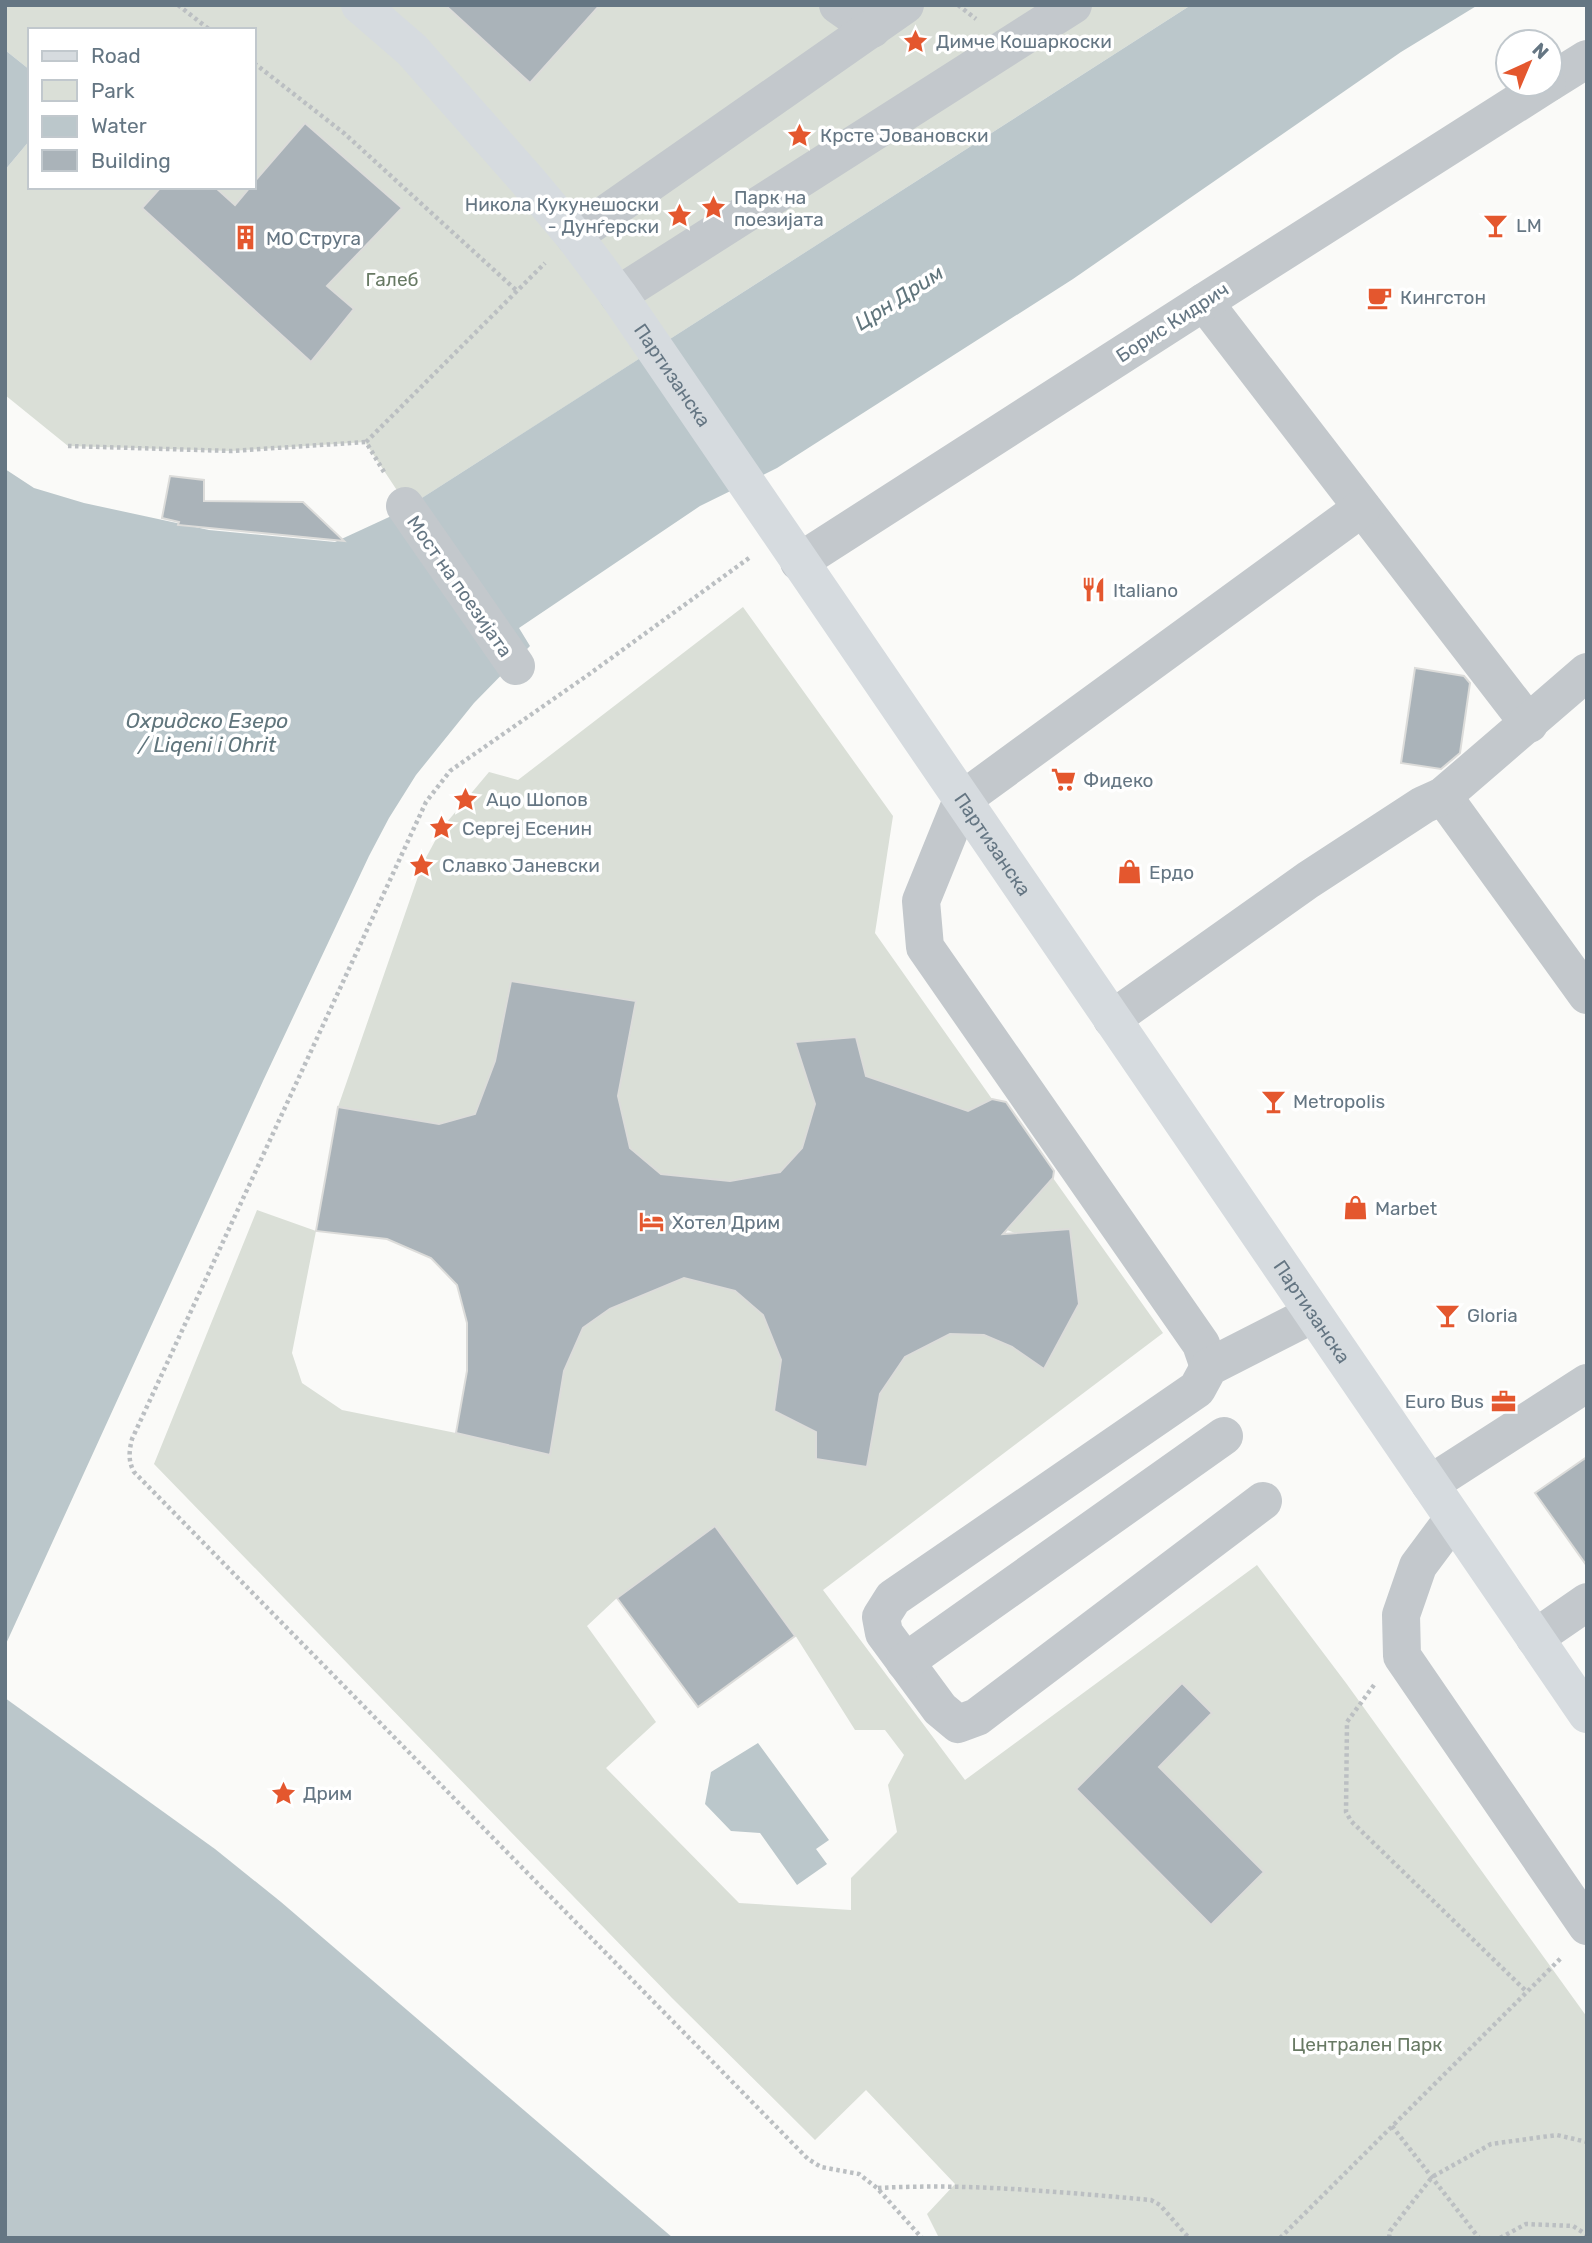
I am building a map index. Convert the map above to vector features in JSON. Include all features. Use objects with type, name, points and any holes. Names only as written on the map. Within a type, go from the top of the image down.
[{"type":"main road","name":"Партизанска","points":[[360,5],[412,50],[574,236],[618,295],[1587,1714]]},
{"type":"street","points":[[838,5],[872,29]]},
{"type":"street","points":[[574,236],[905,5]]},
{"type":"street","points":[[618,295],[1073,5]]},
{"type":"street","name":"Борис Кидрич","points":[[1564,73],[1587,59]]},
{"type":"street","name":"Борис Кидрич","points":[[790,548],[1204,302],[1524,98]]},
{"type":"street","points":[[1204,302],[1528,724]]},
{"type":"street","name":"Мост на поезијата","points":[[405,506],[516,666]]},
{"type":"street","points":[[1209,1367],[1201,1344],[925,947],[921,901],[962,800],[1362,508]]},
{"type":"street","points":[[1112,1019],[1308,880],[1423,805],[1443,796],[1587,672]]},
{"type":"street","points":[[1443,796],[1587,995]]},
{"type":"street","points":[[1263,1501],[978,1717],[958,1724],[940,1709],[884,1633],[881,1617],[893,1598],[1197,1388],[1209,1367],[1313,1314]]},
{"type":"street","points":[[1430,1484],[1587,1383]]},
{"type":"street","points":[[905,1662],[1224,1436]]},
{"type":"street","points":[[1454,1519],[1418,1566],[1401,1615],[1402,1656],[1578,1938]]},
{"type":"street","points":[[1535,1638],[1587,1602]]},
{"type":"path","points":[[178,5],[207,28]]},
{"type":"path","points":[[256,65],[345,134],[517,291]]},
{"type":"path","points":[[68,446],[231,451],[366,442],[574,236]]},
{"type":"path","points":[[366,442],[405,506]]},
{"type":"path","points":[[790,548],[588,675],[450,771],[426,802],[132,1439],[129,1451],[135,1472],[808,2159],[821,2167],[859,2174],[877,2188],[922,2238]]},
{"type":"path","points":[[1402,1656],[1367,1692],[1347,1722],[1346,1812],[1351,1821],[1527,1992]]},
{"type":"path","points":[[1280,2238],[1578,1938]]},
{"type":"path","points":[[1392,2126],[1479,2238]]},
{"type":"path","points":[[1389,2238],[1391,2231],[1432,2177],[1491,2144],[1557,2135],[1587,2142]]},
{"type":"path","points":[[877,2188],[910,2186],[1062,2192],[1151,2200],[1160,2205],[1189,2238]]},
{"type":"path","points":[[1500,2238],[1527,2224],[1573,2226],[1587,2235]]},
{"type":"green space","name":"Галеб","points":[[5,5],[1191,5],[408,507],[365,442],[231,451],[68,446],[5,395],[5,170],[28,142],[28,189],[256,189],[256,28],[28,28],[28,68],[5,50]]},
{"type":"green space","points":[[743,607],[893,816],[875,933],[992,1099],[966,1112],[866,1076],[795,1042],[815,1104],[802,1148],[780,1172],[730,1181],[661,1174],[630,1148],[618,1096],[511,982],[495,1061],[475,1114],[439,1124],[338,1107],[422,865],[442,828],[489,772],[518,780]]},
{"type":"green space","name":"Централен Парк","points":[[1053,1178],[1163,1333],[823,1590],[965,1780],[1257,1565],[1346,1683],[1587,2017],[1587,2238],[939,2238],[927,2214],[955,2184],[866,2090],[815,2140],[672,1998],[154,1464],[257,1210],[316,1231],[292,1353],[302,1383],[342,1410],[550,1454],[564,1371],[583,1328],[610,1309],[684,1278],[735,1291],[763,1315],[781,1360],[774,1411],[816,1432],[816,1459],[867,1467],[880,1394],[905,1357],[950,1334],[984,1335],[1012,1347],[1044,1369],[1079,1304],[1070,1229],[1015,1233],[969,1216],[1016,1208],[1043,1189]],"holes":[[[715,1527],[795,1635],[855,1730],[885,1730],[904,1755],[888,1785],[897,1832],[851,1878],[851,1910],[739,1903],[606,1768],[656,1722],[587,1626],[618,1597]],[[1182,1683],[1159,1767],[1263,1872],[1212,1924],[1076,1789]]]},
{"type":"water","name":"Охридско Езеро / Liqeni i Ohrit","points":[[1191,5],[1478,5],[1401,52],[1073,279],[777,468],[700,506],[519,628],[530,646],[474,703],[416,775],[369,856],[263,1081],[5,1646],[5,469],[34,488],[84,503],[209,530],[335,542],[400,512]]},
{"type":"water","points":[[5,50],[28,68],[28,142],[5,170]]},
{"type":"water","points":[[5,1698],[215,1849],[281,1902],[673,2238],[5,2238]]},
{"type":"water","points":[[758,1743],[829,1840],[816,1849],[827,1864],[797,1885],[760,1833],[731,1831],[705,1804],[711,1772]]},
{"type":"building","points":[[445,5],[600,5],[530,83]]},
{"type":"building","name":"МО Струга","points":[[305,123],[402,208],[327,286],[354,309],[311,362],[142,208],[159,189],[217,189],[235,205],[248,189],[256,189],[256,180]]},
{"type":"building","points":[[170,476],[204,480],[204,501],[303,502],[344,541],[178,525],[179,522],[162,518]]},
{"type":"building","points":[[1415,668],[1464,676],[1470,683],[1460,753],[1441,769],[1401,763]]},
{"type":"building","name":"Хотел Дрим","points":[[511,981],[636,1001],[618,1096],[630,1148],[661,1174],[730,1181],[780,1172],[802,1148],[815,1104],[795,1042],[856,1037],[866,1076],[968,1111],[992,1099],[1006,1102],[1054,1171],[1053,1178],[1003,1234],[1070,1229],[1079,1304],[1044,1369],[1012,1347],[984,1335],[950,1334],[905,1357],[880,1394],[867,1467],[816,1459],[816,1432],[774,1411],[781,1360],[763,1315],[735,1291],[684,1278],[610,1309],[583,1328],[564,1371],[550,1455],[456,1433],[467,1371],[467,1323],[457,1285],[431,1258],[387,1239],[316,1231],[338,1107],[439,1124],[475,1114],[495,1061]]},
{"type":"building","points":[[1587,1457],[1587,1566],[1535,1493]]},
{"type":"building","points":[[715,1526],[795,1636],[698,1707],[617,1598]]},
{"type":"building","points":[[1182,1683],[1212,1713],[1159,1767],[1264,1872],[1211,1925],[1076,1789]]},
{"type":"place","name":"Димче Кошаркоски","points":[[916,41]]},
{"type":"place","name":"Крсте Јовановски","points":[[800,135]]},
{"type":"place","name":"Парк на поезијата","points":[[714,208]]},
{"type":"place","name":"Никола Кукунешоски - Дунѓерски","points":[[679,215]]},
{"type":"place","name":"LM","points":[[1496,225]]},
{"type":"place","name":"МО Струга","points":[[246,238]]},
{"type":"place","name":"Кингстон","points":[[1380,297]]},
{"type":"place","name":"Italiano","points":[[1093,590]]},
{"type":"place","name":"Фидеко","points":[[1063,780]]},
{"type":"place","name":"Ацо Шопов","points":[[466,799]]},
{"type":"place","name":"Сергеј Есенин","points":[[442,828]]},
{"type":"place","name":"Славко Јаневски","points":[[422,865]]},
{"type":"place","name":"Ердо","points":[[1129,872]]},
{"type":"place","name":"Metropolis","points":[[1273,1101]]},
{"type":"place","name":"Marbet","points":[[1355,1208]]},
{"type":"place","name":"Хотел Дрим","points":[[652,1222]]},
{"type":"place","name":"Gloria","points":[[1447,1315]]},
{"type":"place","name":"Euro Bus","points":[[1504,1401]]},
{"type":"place","name":"Дрим","points":[[283,1793]]},
{"type":"water label","name":"Црн Дрим","points":[[899,298]]}]
